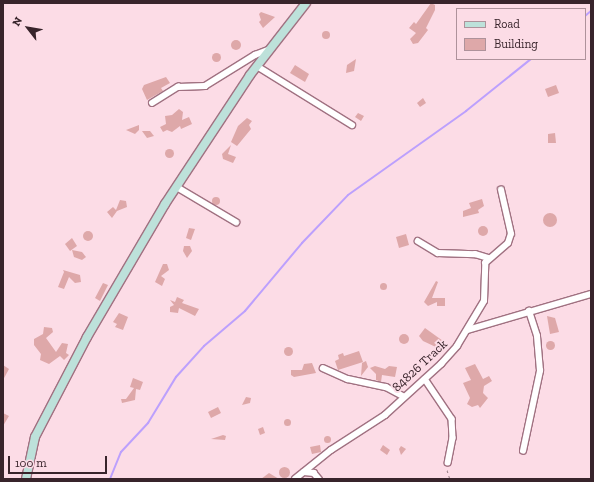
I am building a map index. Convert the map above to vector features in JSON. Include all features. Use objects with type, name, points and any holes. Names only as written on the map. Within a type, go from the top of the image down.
[{"type":"street","points":[[26,479],[35,437],[87,337],[177,187],[268,50],[306,3]]},
{"type":"street","points":[[152,103],[178,87],[205,86],[268,50]]},
{"type":"street","points":[[257,66],[352,125]]},
{"type":"street","points":[[177,187],[236,222]]},
{"type":"street","points":[[418,241],[438,253],[475,254],[488,258],[508,243],[511,234],[502,190]]},
{"type":"street","name":"84826 Track","points":[[295,479],[331,450],[378,420],[403,396],[425,379],[457,346],[468,330],[484,301],[486,288],[484,267],[488,258]]},
{"type":"street","points":[[468,330],[591,294]]},
{"type":"street","points":[[523,452],[540,371],[537,336],[529,311]]},
{"type":"street","points":[[323,368],[348,379],[386,387],[403,396]]},
{"type":"street","points":[[425,379],[452,419],[453,438],[448,463]]},
{"type":"street","points":[[304,472],[314,473],[319,479]]},
{"type":"path","points":[[448,463],[446,472],[450,479]]},
{"type":"building","points":[[431,3],[435,5],[435,10],[426,28],[428,30],[418,43],[413,44],[410,39],[416,33],[409,28],[414,22],[416,24]]},
{"type":"building","points":[[261,12],[275,17],[263,28],[259,22],[261,20],[259,14]]},
{"type":"building","points":[[324,31],[328,31],[330,35],[328,39],[324,39],[322,37],[322,33]]},
{"type":"building","points":[[236,40],[241,45],[236,50],[231,45]]},
{"type":"building","points":[[216,52],[221,57],[216,62],[211,57]]},
{"type":"building","points":[[356,59],[354,71],[346,73],[347,65]]},
{"type":"building","points":[[295,65],[309,74],[305,82],[290,73]]},
{"type":"building","points":[[166,77],[170,83],[161,88],[163,91],[147,100],[142,89],[144,85]]},
{"type":"building","points":[[556,85],[559,93],[548,97],[545,89]]},
{"type":"building","points":[[423,98],[426,103],[420,107],[417,103]]},
{"type":"building","points":[[179,109],[183,112],[182,120],[189,117],[192,124],[181,129],[180,126],[172,132],[167,130],[163,132],[160,127],[166,124],[165,116],[172,115]]},
{"type":"building","points":[[358,113],[364,116],[361,121],[355,117]]},
{"type":"building","points":[[247,118],[252,121],[249,125],[251,129],[237,146],[231,142],[238,126]]},
{"type":"building","points":[[139,125],[139,130],[135,134],[126,130]]},
{"type":"building","points":[[142,131],[150,131],[154,136],[147,138]]},
{"type":"building","points":[[555,133],[556,143],[548,143],[548,134]]},
{"type":"building","points":[[231,145],[228,154],[236,157],[233,163],[223,159],[222,154]]},
{"type":"building","points":[[167,149],[171,149],[173,153],[171,157],[167,157],[165,155],[165,151]]},
{"type":"building","points":[[214,197],[218,197],[220,201],[218,205],[214,205],[212,203],[212,199]]},
{"type":"building","points":[[482,199],[484,206],[478,210],[479,213],[463,217],[463,211],[471,208],[469,203]]},
{"type":"building","points":[[120,200],[126,201],[127,207],[117,211],[112,218],[107,212],[113,207],[116,210]]},
{"type":"building","points":[[550,213],[555,215],[557,220],[555,225],[550,227],[545,225],[543,220],[545,215]]},
{"type":"building","points":[[483,226],[488,231],[483,236],[478,231]]},
{"type":"building","points":[[189,228],[195,229],[191,240],[186,238]]},
{"type":"building","points":[[86,231],[90,231],[92,232],[92,240],[86,241],[83,238],[83,234]]},
{"type":"building","points":[[406,234],[409,245],[399,248],[396,237]]},
{"type":"building","points":[[72,238],[77,246],[70,251],[65,244]]},
{"type":"building","points":[[184,246],[190,246],[192,251],[187,258],[183,251]]},
{"type":"building","points":[[72,250],[82,252],[86,257],[82,260],[74,257]]},
{"type":"building","points":[[163,264],[167,264],[169,270],[161,276],[165,279],[162,286],[155,282]]},
{"type":"building","points":[[63,270],[80,275],[81,282],[75,283],[69,277],[64,289],[58,287],[64,272]]},
{"type":"building","points":[[436,281],[438,282],[432,298],[445,298],[445,306],[437,306],[437,302],[428,306],[424,302]]},
{"type":"building","points":[[103,283],[108,285],[100,301],[95,298]]},
{"type":"building","points":[[383,283],[386,286],[383,289],[380,286]]},
{"type":"building","points":[[177,297],[184,300],[182,303],[199,309],[195,316],[179,308],[178,313],[170,312],[170,307],[174,305],[170,300],[175,302]]},
{"type":"building","points":[[119,313],[128,317],[123,330],[115,327],[117,324],[113,322]]},
{"type":"building","points":[[547,316],[555,318],[559,332],[550,334]]},
{"type":"building","points":[[44,327],[52,328],[53,332],[46,338],[56,352],[62,343],[68,344],[66,353],[69,355],[64,360],[60,356],[49,364],[40,360],[41,354],[34,345],[34,339],[43,334]]},
{"type":"building","points":[[425,328],[443,341],[438,348],[423,341],[419,336]]},
{"type":"building","points":[[402,334],[406,334],[408,335],[408,343],[402,344],[399,341],[399,337]]},
{"type":"building","points":[[550,340],[555,345],[550,350],[545,345]]},
{"type":"building","points":[[286,347],[290,347],[292,351],[290,355],[286,355],[284,353],[284,349]]},
{"type":"building","points":[[359,351],[363,362],[338,370],[335,361],[339,359],[338,355],[343,353],[344,356]]},
{"type":"building","points":[[366,361],[368,367],[361,376],[362,363]]},
{"type":"building","points":[[312,363],[316,373],[294,377],[291,375],[291,370],[302,370],[304,364]]},
{"type":"building","points":[[475,364],[483,379],[489,376],[492,381],[484,386],[483,393],[488,398],[480,408],[478,405],[472,407],[467,404],[470,398],[463,383],[471,380],[465,368]]},
{"type":"building","points":[[3,365],[9,369],[3,380]]},
{"type":"building","points":[[375,366],[385,369],[389,366],[397,367],[395,377],[382,375],[381,382],[376,380],[376,374],[370,368]]},
{"type":"building","points":[[133,378],[143,382],[140,390],[136,389],[135,400],[122,403],[121,399],[126,399],[134,388],[130,387]]},
{"type":"building","points":[[246,397],[251,398],[250,403],[242,405]]},
{"type":"building","points":[[218,407],[221,413],[211,418],[208,412]]},
{"type":"building","points":[[3,413],[9,416],[3,426]]},
{"type":"building","points":[[287,419],[290,422],[287,425],[284,422]]},
{"type":"building","points":[[263,427],[265,433],[260,435],[258,429]]},
{"type":"building","points":[[223,435],[226,436],[225,440],[211,439]]},
{"type":"building","points":[[327,435],[330,436],[330,442],[327,443],[324,442],[323,439],[324,436]]},
{"type":"building","points":[[320,445],[321,452],[312,454],[310,447]]},
{"type":"building","points":[[383,445],[390,450],[387,455],[380,450]]},
{"type":"building","points":[[401,446],[406,449],[401,455],[399,449]]},
{"type":"building","points":[[282,467],[286,467],[288,468],[288,476],[282,477],[279,474],[279,470]]},
{"type":"building","points":[[269,473],[279,479],[261,479]]},
{"type":"waterway","points":[[586,15],[591,11]]},
{"type":"waterway","points":[[110,479],[121,452],[148,423],[176,377],[204,346],[245,311],[302,243],[348,195],[466,111],[530,60]]}]
